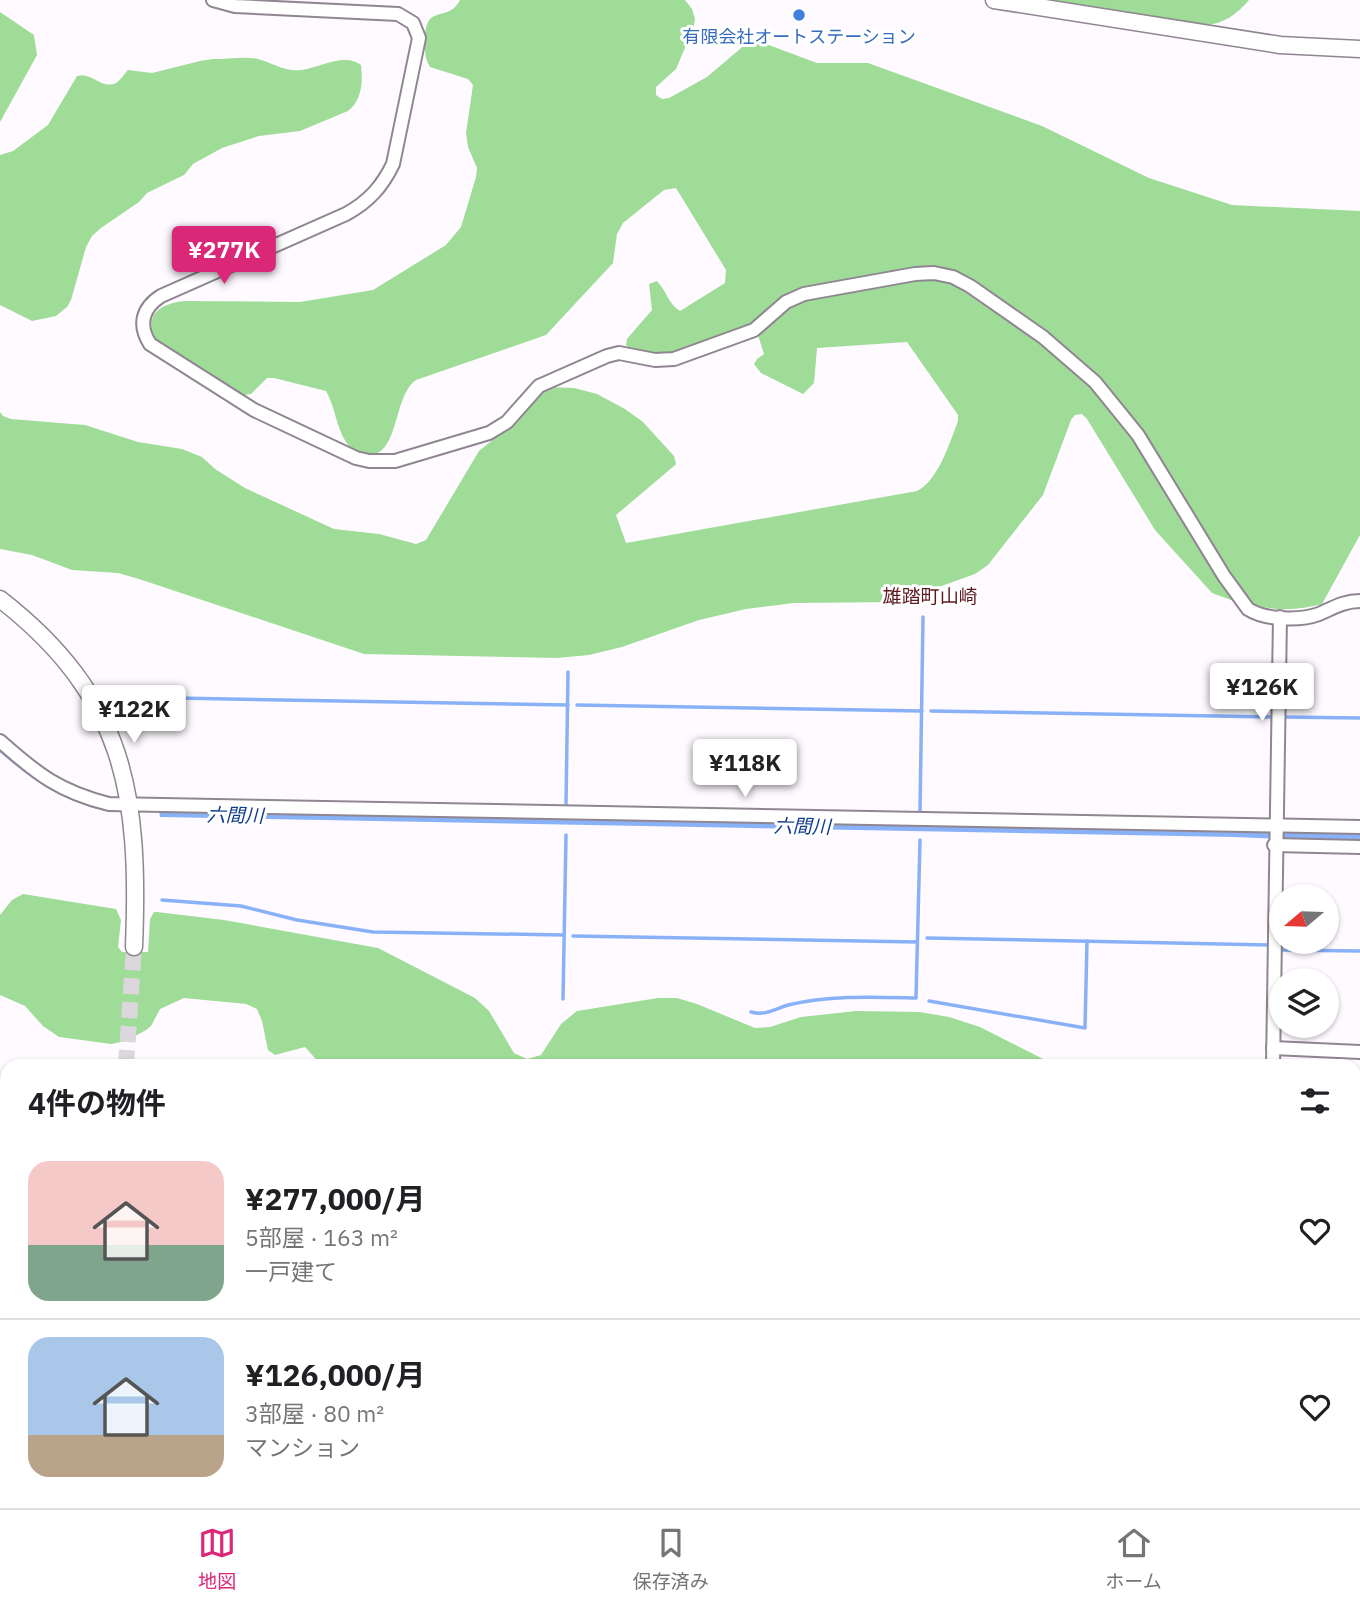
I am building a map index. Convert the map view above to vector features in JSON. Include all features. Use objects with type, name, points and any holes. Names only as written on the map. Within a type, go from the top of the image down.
[{"type":"street","points":[[213,0],[234,6],[398,14],[413,23],[419,38],[393,164],[387,177],[369,198],[346,214],[161,296],[147,309],[143,327],[150,344],[254,410],[356,458],[395,461],[498,428],[514,415],[539,386],[607,356],[618,354],[655,360],[683,356],[754,330],[786,302],[804,294],[934,273],[953,277],[981,293],[1043,337],[1095,382],[1138,435],[1224,576],[1244,604],[1254,612],[1280,617],[1310,616],[1340,603],[1360,601]]},
{"type":"street","points":[[994,0],[1280,45],[1360,49]]},
{"type":"street","points":[[0,599],[52,644],[85,686],[109,732],[130,804],[135,876],[134,947]]},
{"type":"street","points":[[1273,1059],[1280,617]]},
{"type":"street","points":[[0,741],[39,775],[66,790],[109,804],[1277,837],[1360,847]]},
{"type":"street","points":[[1277,837],[1360,827]]},
{"type":"street","points":[[1273,1048],[1360,1052]]},
{"type":"green space","points":[[460,0],[685,0],[695,19],[693,29],[676,69],[656,87],[656,95],[662,99],[669,98],[707,77],[747,43],[755,40],[817,63],[868,63],[1042,126],[1149,178],[1232,205],[1360,211],[1360,535],[1322,604],[1282,609],[1261,606],[1244,597],[1120,406],[954,273],[803,291],[752,327],[664,356],[628,347],[627,339],[652,310],[649,284],[657,281],[680,311],[725,283],[726,270],[676,188],[664,190],[623,223],[617,234],[613,263],[546,335],[416,380],[403,399],[390,438],[376,454],[361,453],[348,444],[326,391],[267,378],[251,394],[244,395],[162,347],[155,338],[152,322],[158,310],[165,306],[184,301],[300,302],[373,290],[446,245],[461,227],[476,177],[477,168],[468,147],[466,133],[473,85],[468,79],[430,67],[425,53],[426,31],[432,17],[449,11]]},
{"type":"green space","points":[[1052,0],[1249,0],[1230,17],[1205,25]]},
{"type":"green space","points":[[0,12],[34,35],[37,55],[0,122]]},
{"type":"green space","points":[[253,58],[295,70],[340,60],[355,61],[361,65],[360,90],[356,102],[348,111],[300,131],[259,136],[222,148],[193,164],[184,175],[147,193],[139,202],[92,236],[86,247],[71,300],[56,316],[32,321],[0,305],[0,155],[13,151],[48,125],[77,76],[87,76],[111,85],[118,82],[128,70],[152,73],[213,59]]},
{"type":"green space","points":[[916,277],[952,280],[1041,340],[1092,385],[1135,437],[1234,601],[1212,593],[1155,530],[1082,414],[1075,415],[1071,420],[1043,495],[988,565],[975,574],[897,602],[794,603],[746,609],[699,620],[622,647],[589,655],[557,658],[364,654],[139,579],[118,573],[72,570],[32,555],[0,549],[0,412],[11,419],[85,425],[138,442],[182,449],[202,457],[215,469],[245,488],[334,529],[379,534],[416,544],[426,540],[479,451],[510,426],[542,391],[549,387],[574,388],[597,394],[625,409],[643,422],[674,456],[676,464],[616,515],[626,543],[917,491],[937,470],[958,421],[958,415],[907,342],[817,348],[814,383],[803,394],[761,373],[754,364],[764,354],[757,332],[796,301]]},
{"type":"green space","points":[[23,894],[116,909],[121,920],[118,947],[122,952],[148,952],[150,919],[154,912],[224,920],[378,948],[475,998],[489,1011],[514,1053],[527,1059],[316,1059],[305,1047],[275,1055],[268,1050],[257,1009],[246,1004],[184,998],[160,1009],[151,1026],[126,1041],[111,1044],[59,1037],[43,1026],[25,1006],[0,995],[0,915],[12,900]]},
{"type":"green space","points":[[658,998],[677,998],[697,1004],[755,1028],[770,1027],[801,1017],[856,1011],[920,1012],[949,1017],[980,1027],[1043,1059],[527,1059],[541,1055],[561,1024],[577,1011]]},
{"type":"water","name":"六間川","points":[[159,810],[1360,832],[1360,842],[1233,837],[160,817]]},
{"type":"waterway","points":[[920,812],[923,617]]},
{"type":"waterway","points":[[1274,624],[1274,636]]},
{"type":"waterway","points":[[566,805],[568,672]]},
{"type":"waterway","points":[[121,697],[568,705]]},
{"type":"waterway","points":[[577,705],[922,711]]},
{"type":"waterway","points":[[931,711],[1272,717]]},
{"type":"waterway","points":[[1283,717],[1360,718]]},
{"type":"waterway","points":[[0,750],[48,786],[75,800],[104,809]]},
{"type":"waterway","points":[[563,999],[566,835]]},
{"type":"waterway","points":[[751,1012],[765,1013],[788,1005],[836,998],[916,998],[920,840]]},
{"type":"waterway","points":[[162,900],[241,906],[297,920],[373,932],[564,935]]},
{"type":"waterway","points":[[573,936],[917,942]]},
{"type":"waterway","points":[[927,938],[1269,945]]},
{"type":"waterway","points":[[929,1001],[1085,1028],[1087,941]]},
{"type":"waterway","points":[[1339,951],[1360,951]]},
{"type":"tunnel","points":[[126,1059],[134,947]]},
{"type":"place","name":"有限会社オートステーション","points":[[799,15]]},
{"type":"district","name":"雄踏町山崎","points":[[930,596]]}]
